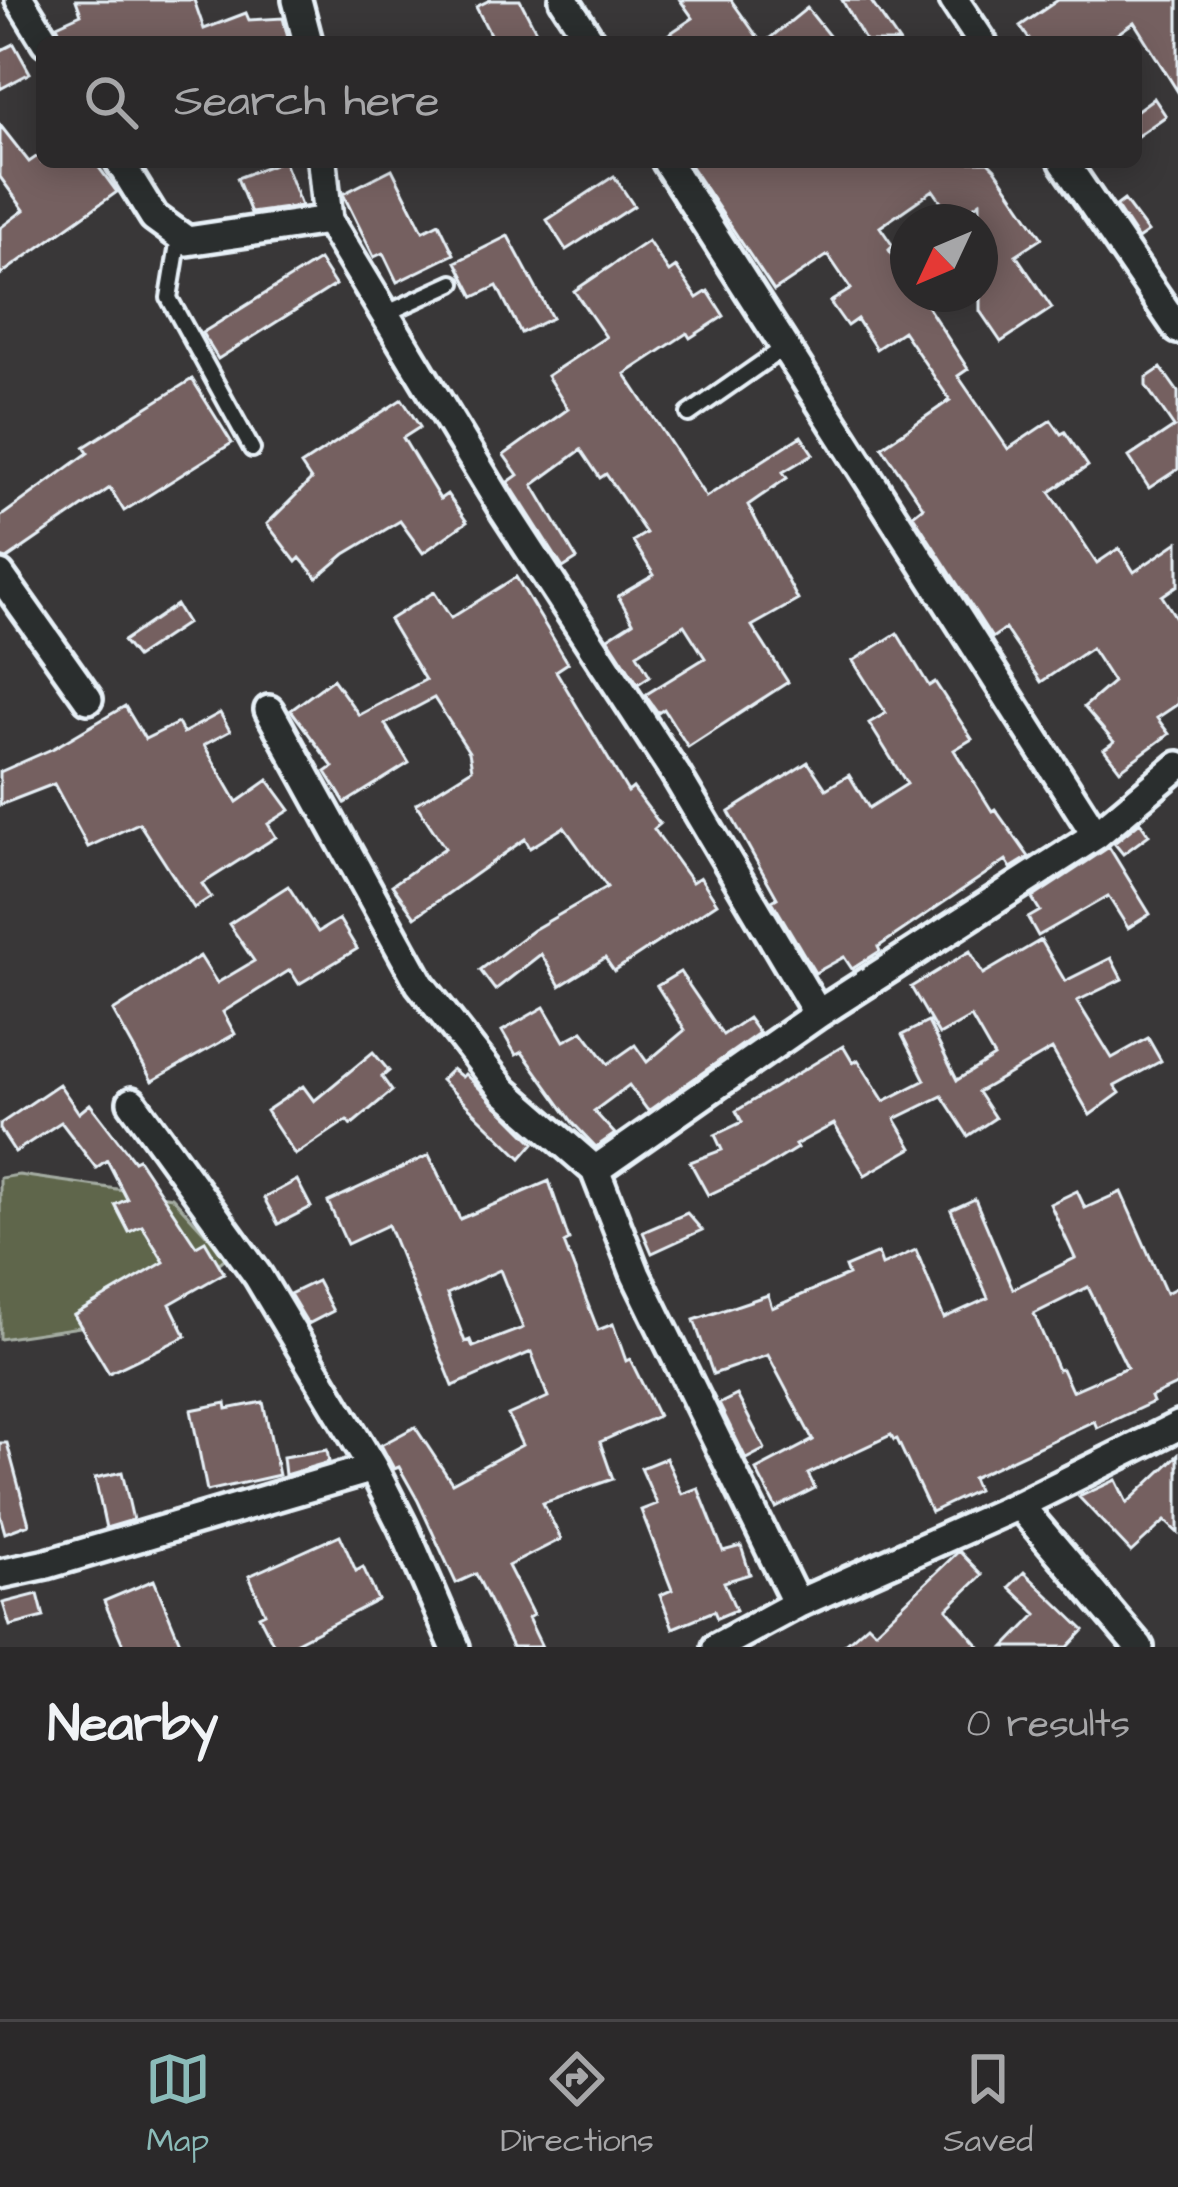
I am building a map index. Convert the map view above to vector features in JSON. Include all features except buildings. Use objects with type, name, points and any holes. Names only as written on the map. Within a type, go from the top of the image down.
[{"type":"street","points":[[20,0],[42,36]]},
{"type":"street","points":[[297,0],[306,36]]},
{"type":"street","points":[[564,0],[587,36]]},
{"type":"street","points":[[954,0],[978,36]]},
{"type":"street","points":[[124,168],[154,217],[179,238],[226,236],[328,220]]},
{"type":"street","points":[[323,168],[328,220],[505,512],[676,773],[818,1014]]},
{"type":"street","points":[[671,168],[1096,836]]},
{"type":"street","points":[[1068,168],[1178,329]]},
{"type":"street","points":[[0,575],[88,699]]},
{"type":"street","points":[[268,710],[420,984],[504,1091],[595,1170],[636,1276],[797,1604]]},
{"type":"street","points":[[595,1170],[818,1014],[1096,836],[1178,766]]},
{"type":"street","points":[[132,1102],[258,1276],[373,1468],[404,1527],[455,1647]]},
{"type":"street","points":[[717,1647],[765,1636],[797,1604],[1019,1505],[1178,1426]]},
{"type":"street","points":[[0,1574],[373,1468]]},
{"type":"street","points":[[1019,1505],[1139,1647]]},
{"type":"lane","points":[[179,238],[169,298],[252,449]]},
{"type":"lane","points":[[385,314],[453,283]]},
{"type":"lane","points":[[689,414],[785,347]]},
{"type":"green space","points":[[19,1175],[172,1197],[227,1257],[153,1316],[0,1339],[0,1178]]}]
